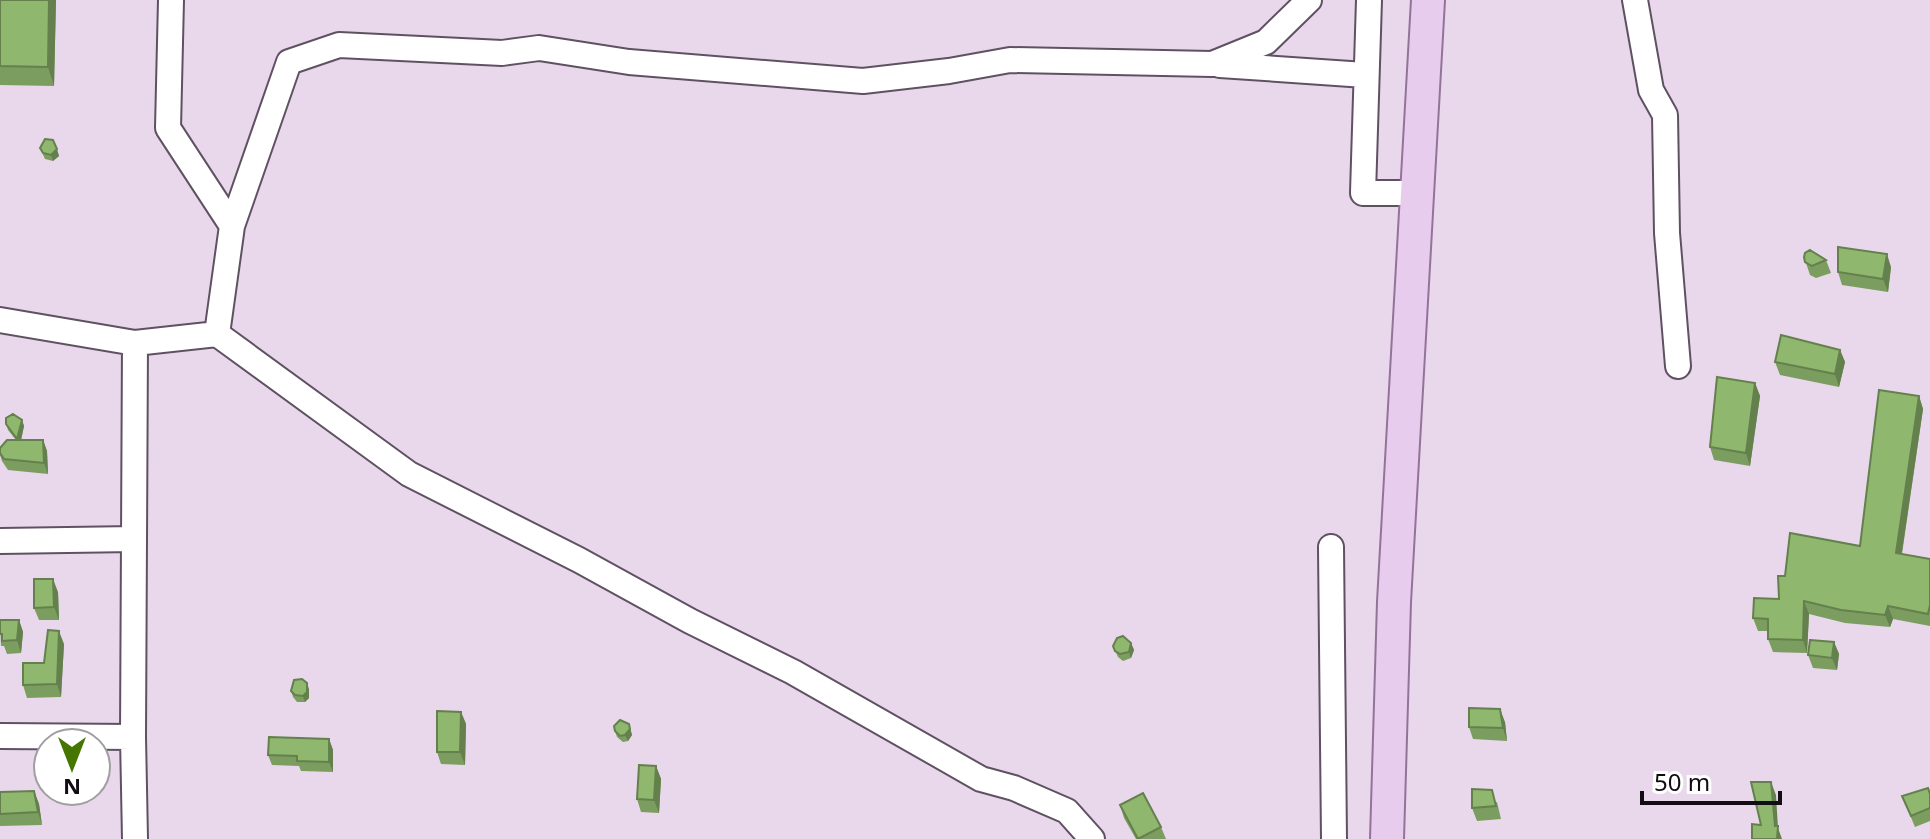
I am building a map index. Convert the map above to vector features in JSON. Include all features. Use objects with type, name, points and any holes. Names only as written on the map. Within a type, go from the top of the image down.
[{"type":"main road","points":[[1387,839],[1394,602],[1428,0]]},
{"type":"street","points":[[171,0],[168,128],[232,226]]},
{"type":"street","points":[[1212,64],[1266,42],[1309,0]]},
{"type":"street","points":[[1369,0],[1363,193],[1418,193]]},
{"type":"street","points":[[1635,0],[1651,90],[1665,115],[1667,233],[1678,366]]},
{"type":"street","points":[[217,334],[232,226],[289,62],[339,45],[502,53],[539,48],[629,62],[863,81],[1010,60],[1212,64],[1365,75]]},
{"type":"street","points":[[0,320],[135,343],[217,334],[409,474],[793,672],[981,779],[1014,788],[1067,811],[1092,839]]},
{"type":"street","points":[[135,343],[135,839]]},
{"type":"street","points":[[0,541],[134,539]]},
{"type":"street","points":[[1331,547],[1334,839]]},
{"type":"street","points":[[0,736],[133,737]]},
{"type":"building","points":[[0,0],[49,0],[48,67],[0,66]]},
{"type":"building","points":[[45,139],[53,140],[57,149],[51,155],[43,153],[40,148]]},
{"type":"building","points":[[1838,247],[1887,254],[1883,279],[1838,272]]},
{"type":"building","points":[[1810,250],[1826,260],[1812,266],[1805,262],[1805,253]]},
{"type":"building","points":[[1781,335],[1840,350],[1835,374],[1775,362]]},
{"type":"building","points":[[1717,377],[1755,383],[1746,453],[1710,447]]},
{"type":"building","points":[[1879,390],[1919,396],[1896,553],[1930,559],[1928,614],[1888,606],[1885,615],[1841,610],[1804,601],[1803,640],[1768,639],[1768,619],[1753,618],[1754,598],[1779,599],[1778,576],[1785,576],[1790,533],[1860,546]]},
{"type":"building","points":[[13,414],[22,420],[17,439],[6,424],[6,418]]},
{"type":"building","points":[[7,440],[43,440],[44,463],[4,459],[0,448]]},
{"type":"building","points":[[34,579],[53,579],[54,607],[34,608]]},
{"type":"building","points":[[0,620],[19,620],[17,640],[2,641]]},
{"type":"building","points":[[48,630],[59,631],[57,684],[23,685],[23,663],[44,663]]},
{"type":"building","points":[[1123,636],[1131,643],[1129,652],[1120,654],[1113,646],[1117,638]]},
{"type":"building","points":[[1810,640],[1834,642],[1832,658],[1808,655]]},
{"type":"building","points":[[302,679],[307,683],[307,692],[303,696],[295,695],[291,691],[294,680]]},
{"type":"building","points":[[1469,708],[1500,709],[1503,728],[1469,727]]},
{"type":"building","points":[[437,711],[461,712],[460,752],[437,752]]},
{"type":"building","points":[[620,720],[629,724],[630,729],[620,736],[614,726]]},
{"type":"building","points":[[269,737],[329,739],[329,762],[297,761],[297,756],[268,755]]},
{"type":"building","points":[[639,765],[656,766],[654,800],[637,799]]},
{"type":"building","points":[[1751,782],[1771,782],[1777,839],[1752,839],[1752,824],[1761,825]]},
{"type":"building","points":[[1928,788],[1930,808],[1911,816],[1902,796]]},
{"type":"building","points":[[1472,789],[1492,790],[1496,806],[1472,808]]},
{"type":"building","points":[[32,791],[32,807],[37,807],[38,812],[0,814],[0,792]]},
{"type":"building","points":[[1143,793],[1161,827],[1138,839],[1120,805]]}]
